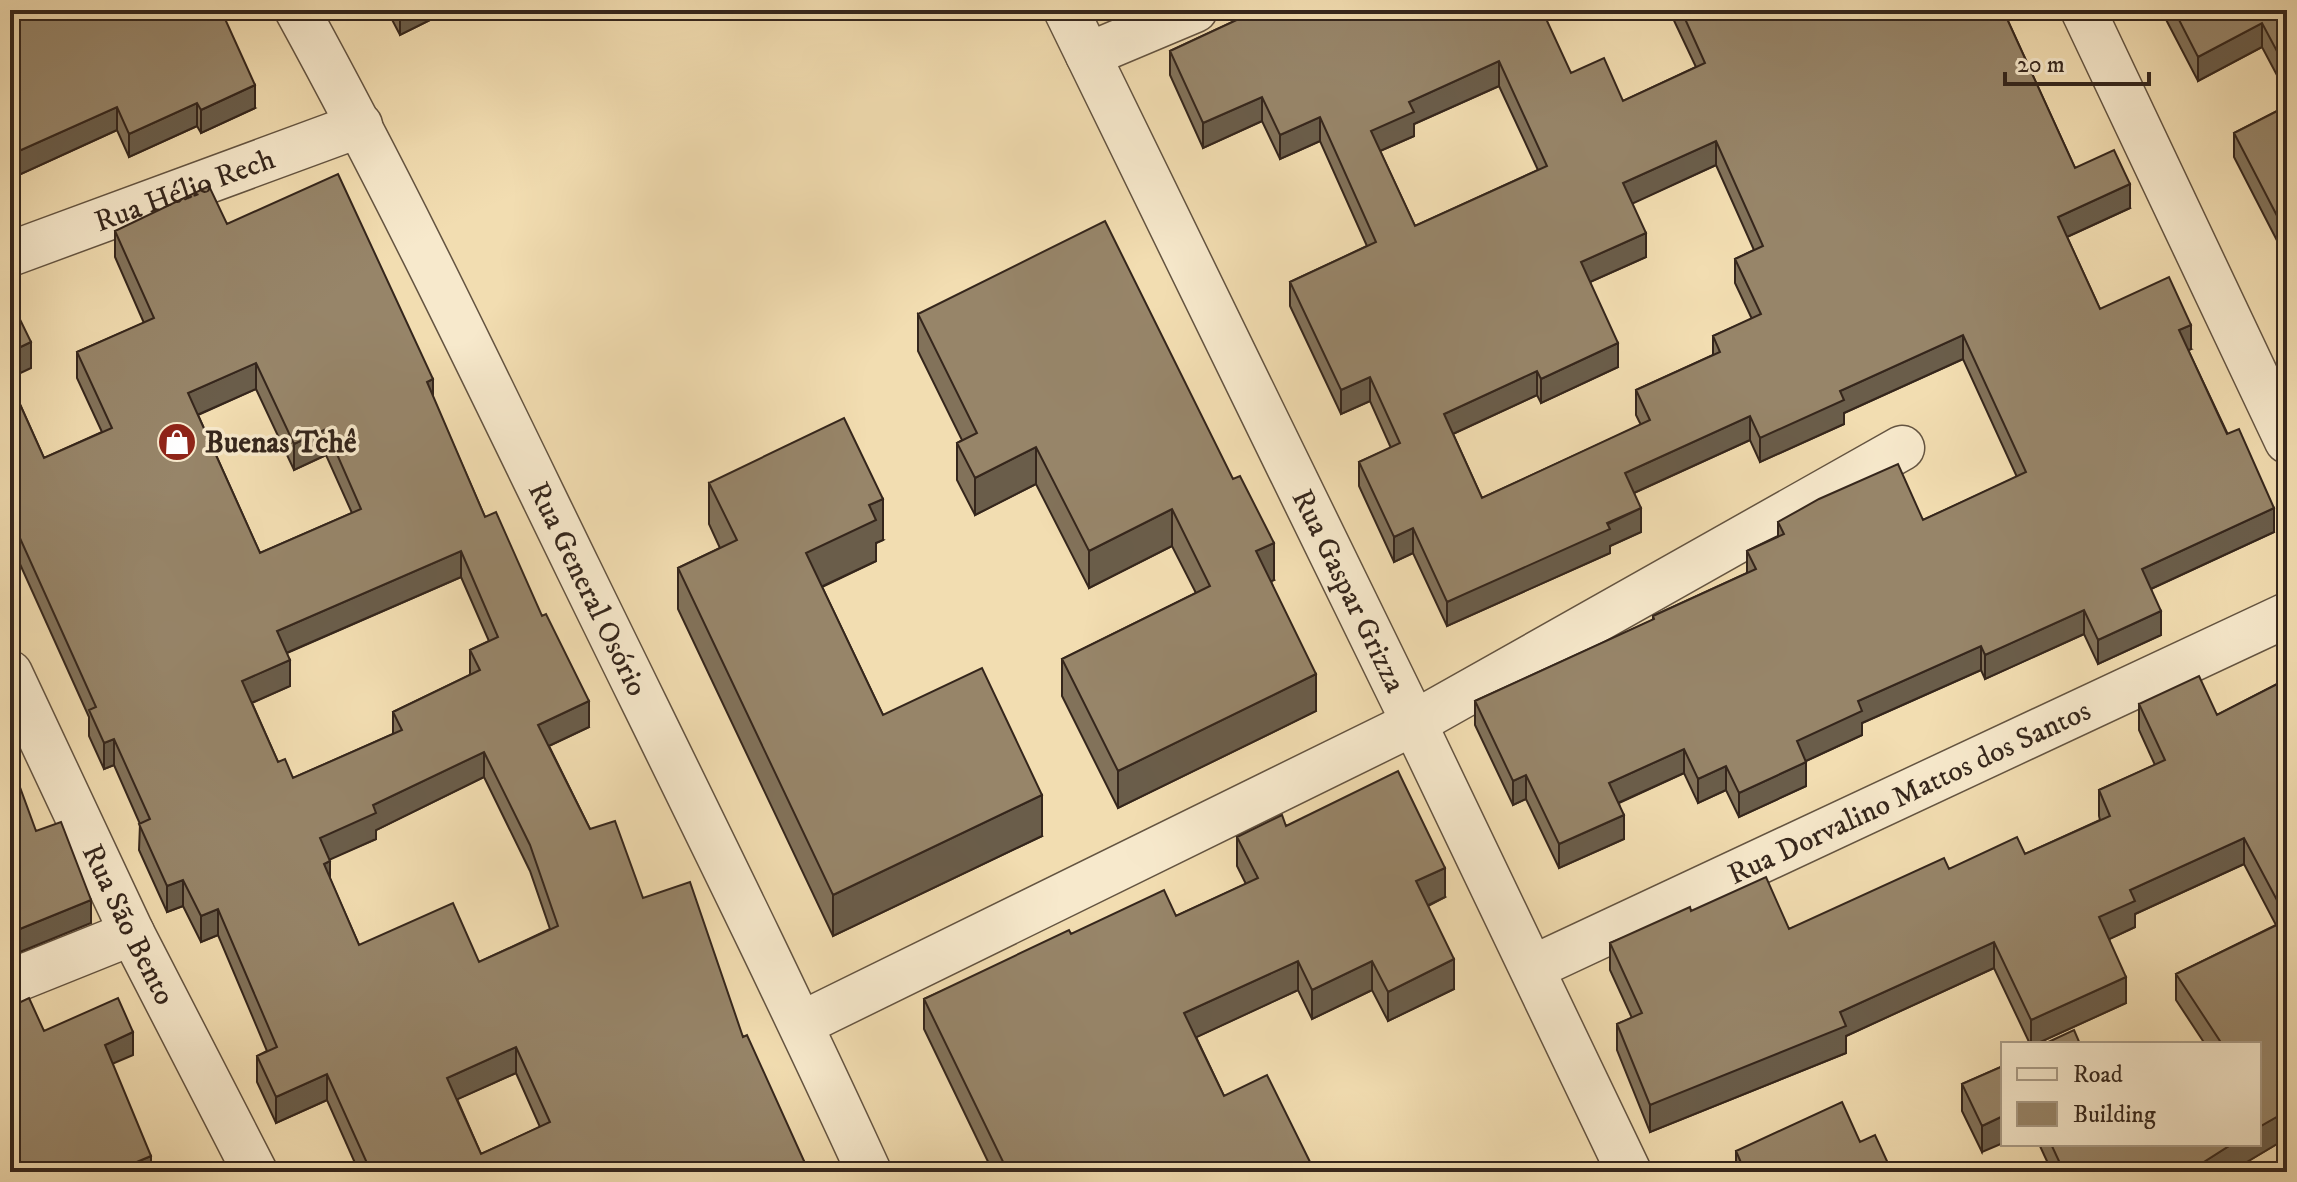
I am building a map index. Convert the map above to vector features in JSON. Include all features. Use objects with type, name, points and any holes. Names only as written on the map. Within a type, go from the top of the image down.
[{"type":"street","name":"Rua General Osório","points":[[297,10],[360,125],[801,1024],[869,1172]]},
{"type":"street","name":"Rua Gaspar Grizza","points":[[1066,10],[1629,1172]]},
{"type":"street","points":[[1088,55],[1195,10]]},
{"type":"street","points":[[2083,10],[2287,441]]},
{"type":"street","name":"Rua Hélio Rech","points":[[10,254],[360,125]]},
{"type":"street","points":[[801,1024],[1414,723],[1902,448]]},
{"type":"street","name":"Rua Dorvalino Mattos dos Santos","points":[[1532,968],[2287,615]]},
{"type":"street","name":"Rua São Bento","points":[[10,673],[132,933],[255,1172]]},
{"type":"street","points":[[10,982],[132,933]]},
{"type":"building","points":[[10,10],[221,10],[255,85],[201,110],[197,103],[129,134],[117,107],[10,155]]},
{"type":"building","points":[[1258,10],[1542,10],[1571,73],[1604,58],[1623,101],[1705,63],[1681,10],[2003,10],[2075,168],[2114,150],[2130,184],[2058,217],[2100,309],[2169,277],[2191,325],[2179,330],[2227,434],[2239,429],[2274,508],[2142,569],[2161,611],[2098,640],[2084,610],[1985,655],[1981,646],[1858,701],[1862,711],[1797,741],[1806,762],[1739,793],[1726,766],[1698,779],[1684,749],[1609,783],[1624,815],[1559,844],[1526,775],[1513,781],[1475,701],[1756,569],[1747,551],[1784,534],[1778,522],[1819,499],[1898,464],[1923,520],[2026,472],[1963,335],[1840,391],[1844,400],[1760,438],[1750,416],[1625,473],[1641,508],[1607,523],[1610,529],[1447,602],[1413,528],[1394,537],[1359,462],[1400,443],[1370,377],[1341,390],[1290,282],[1376,242],[1320,117],[1280,135],[1262,97],[1203,123],[1170,51]],"holes":[[[1499,61],[1547,166],[1415,226],[1371,131],[1414,112],[1409,102]],[[1716,141],[1763,246],[1735,259],[1761,314],[1713,336],[1720,352],[1636,390],[1650,420],[1482,498],[1444,414],[1537,371],[1541,379],[1618,343],[1581,262],[1646,233],[1623,183]]]},
{"type":"building","points":[[2174,10],[2287,10],[2287,70],[2262,23],[2198,57]]},
{"type":"building","points":[[2287,106],[2287,235],[2234,133]]},
{"type":"building","points":[[338,174],[433,379],[427,382],[485,517],[496,512],[542,616],[546,614],[589,701],[538,725],[590,829],[615,821],[643,898],[690,882],[743,1037],[747,1035],[809,1172],[371,1172],[327,1074],[276,1097],[257,1056],[277,1047],[218,909],[201,916],[183,880],[167,886],[139,824],[150,819],[114,739],[104,743],[89,710],[96,707],[10,516],[10,382],[44,458],[112,428],[77,352],[154,318],[115,231],[209,186],[227,224]],"holes":[[[256,363],[294,444],[326,429],[361,509],[260,553],[188,393]],[[461,551],[498,637],[470,650],[480,670],[393,712],[402,730],[293,778],[285,759],[278,762],[242,681],[290,660],[277,631]],[[484,752],[530,845],[558,926],[479,962],[453,903],[359,945],[324,864],[330,861],[320,838],[376,813],[373,805]],[[516,1047],[550,1122],[481,1154],[447,1078]]]},
{"type":"building","points":[[1105,221],[1233,479],[1240,476],[1274,543],[1256,551],[1316,674],[1118,771],[1062,659],[1210,586],[1172,509],[1089,551],[1036,447],[975,478],[957,443],[977,433],[918,314]]},
{"type":"building","points":[[2287,279],[2287,299],[2279,283]]},
{"type":"building","points":[[10,299],[31,342],[10,352]]},
{"type":"building","points":[[844,418],[883,499],[869,505],[876,520],[806,553],[883,715],[982,668],[1042,795],[833,895],[678,568],[737,540],[709,483]]},
{"type":"building","points":[[2199,676],[2217,715],[2287,679],[2287,919],[2244,838],[2130,890],[2135,901],[2099,917],[2126,977],[2031,1020],[1994,942],[1840,1012],[1846,1026],[1650,1105],[1617,1024],[1642,1013],[1610,943],[1766,877],[1789,929],[1944,858],[1949,869],[2017,837],[2025,854],[2110,816],[2099,790],[2165,760],[2139,704]]},
{"type":"building","points":[[10,760],[36,831],[61,822],[91,900],[10,933]]},
{"type":"building","points":[[1398,771],[1445,868],[1416,881],[1454,959],[1388,992],[1372,961],[1312,990],[1298,961],[1184,1013],[1224,1096],[1267,1075],[1315,1172],[1008,1172],[924,999],[1069,930],[1071,934],[1164,890],[1176,916],[1258,878],[1237,837],[1282,815],[1286,826]]},
{"type":"building","points":[[2287,920],[2287,1111],[2261,1126],[2261,1042],[2221,1042],[2176,974]]},
{"type":"building","points":[[29,998],[44,1031],[118,998],[133,1032],[105,1045],[151,1156],[113,1172],[10,1172],[10,1007]]},
{"type":"building","points":[[2074,1030],[2079,1042],[2048,1042]]},
{"type":"building","points":[[2001,1067],[2001,1117],[1982,1126],[1962,1084]]},
{"type":"building","points":[[1842,1102],[1860,1142],[1875,1135],[1892,1172],[1745,1172],[1736,1151]]},
{"type":"building","points":[[2052,1146],[2229,1146],[2188,1172],[2064,1172]]},
{"type":"place","name":"Buenas Tchê","points":[[177,442]]}]
